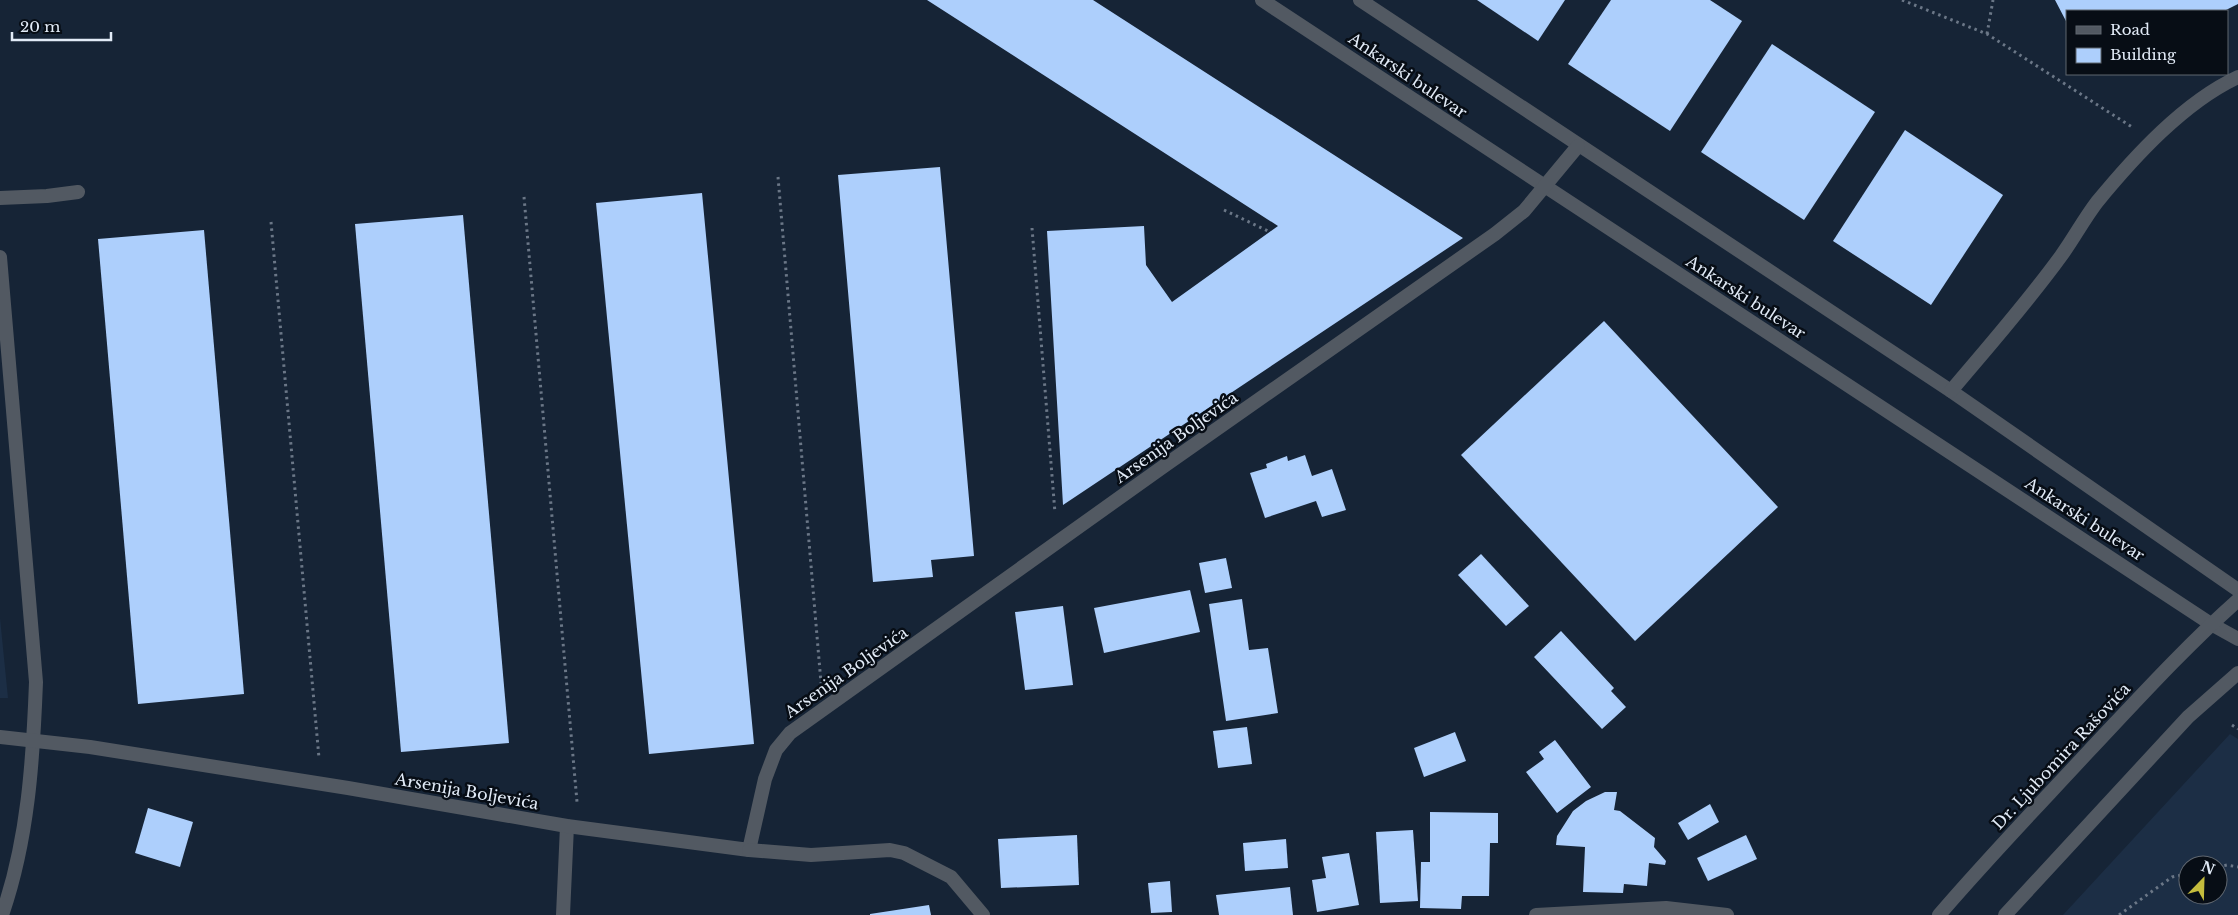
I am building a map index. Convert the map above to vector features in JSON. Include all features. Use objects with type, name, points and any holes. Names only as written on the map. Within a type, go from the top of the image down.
[{"type":"street","name":"Ankarski bulevar","points":[[1262,0],[2211,624],[2238,639]]},
{"type":"street","name":"Ankarski bulevar","points":[[1360,0],[1951,392],[2238,590]]},
{"type":"street","points":[[1951,392],[2061,256],[2096,204],[2153,141],[2200,100],[2238,77]]},
{"type":"street","name":"Arsenija Boljevića","points":[[0,737],[118,751],[567,826],[749,850],[765,779],[776,750],[790,733],[1164,466],[1496,234],[1524,211],[1578,146]]},
{"type":"street","points":[[0,198],[47,196],[78,192]]},
{"type":"street","points":[[0,257],[36,682],[34,742],[26,816],[15,877],[2,915]]},
{"type":"street","name":"Dr. Ljubomira Rašovića","points":[[1939,915],[1987,859],[2211,624],[2238,600]]},
{"type":"street","points":[[2005,915],[2188,716],[2238,673]]},
{"type":"street","points":[[563,915],[567,826]]},
{"type":"street","points":[[749,850],[810,854],[890,850],[904,853],[950,877],[983,915]]},
{"type":"street","points":[[1536,915],[1666,908],[1727,915]]},
{"type":"path","points":[[1902,0],[1987,34],[2153,141]]},
{"type":"path","points":[[1987,34],[1993,0]]},
{"type":"path","points":[[778,178],[821,689]]},
{"type":"path","points":[[524,197],[577,802]]},
{"type":"path","points":[[1224,210],[1270,232]]},
{"type":"path","points":[[271,222],[319,758]]},
{"type":"path","points":[[1032,228],[1055,519]]},
{"type":"path","points":[[2232,725],[2238,729]]},
{"type":"path","points":[[2119,915],[2172,877],[2178,876]]},
{"type":"shaded area","points":[[0,618],[8,698],[0,698]]},
{"type":"shaded area","points":[[2230,734],[2238,739],[2238,915],[2063,915]]},
{"type":"building","points":[[927,0],[1093,0],[1463,238],[1063,505],[1047,231],[1144,226],[1146,265],[1172,302],[1278,226]]},
{"type":"building","points":[[1477,0],[1565,0],[1538,41]]},
{"type":"building","points":[[1611,0],[1710,0],[1742,21],[1670,131],[1568,64]]},
{"type":"building","points":[[2055,0],[2238,0],[2238,4],[2226,10],[2066,10],[2066,21]]},
{"type":"building","points":[[1772,44],[1875,112],[1804,220],[1701,152]]},
{"type":"building","points":[[1905,130],[2003,195],[1931,305],[1833,241]]},
{"type":"building","points":[[940,167],[974,556],[931,560],[933,577],[873,582],[838,175]]},
{"type":"building","points":[[702,193],[754,744],[649,754],[596,203]]},
{"type":"building","points":[[463,215],[509,743],[401,752],[355,224]]},
{"type":"building","points":[[204,230],[244,694],[138,704],[98,239]]},
{"type":"building","points":[[1604,321],[1778,507],[1635,641],[1461,455]]},
{"type":"building","points":[[1305,455],[1312,476],[1332,469],[1346,510],[1322,517],[1316,501],[1265,518],[1250,473],[1267,468],[1266,464],[1287,456],[1288,461]]},
{"type":"building","points":[[1481,554],[1529,606],[1506,626],[1458,575]]},
{"type":"building","points":[[1226,558],[1232,588],[1205,593],[1199,563]]},
{"type":"building","points":[[1190,590],[1200,632],[1104,653],[1094,608]]},
{"type":"building","points":[[1242,599],[1249,650],[1268,648],[1278,713],[1226,721],[1209,604]]},
{"type":"building","points":[[1063,606],[1073,685],[1025,690],[1015,612]]},
{"type":"building","points":[[1561,631],[1614,688],[1611,691],[1626,707],[1602,729],[1534,657]]},
{"type":"building","points":[[1247,727],[1252,764],[1218,768],[1213,731]]},
{"type":"building","points":[[1455,732],[1466,761],[1424,777],[1414,748]]},
{"type":"building","points":[[1555,740],[1591,787],[1557,813],[1526,772],[1544,759],[1539,752]]},
{"type":"building","points":[[1605,792],[1617,792],[1614,810],[1620,811],[1655,838],[1654,847],[1666,861],[1665,865],[1649,863],[1647,886],[1624,884],[1623,893],[1583,892],[1585,847],[1556,845],[1557,836],[1573,811],[1586,801]]},
{"type":"building","points":[[1710,804],[1719,822],[1688,840],[1678,823]]},
{"type":"building","points":[[148,808],[193,822],[180,867],[135,853]]},
{"type":"building","points":[[1430,812],[1498,813],[1498,843],[1490,843],[1489,896],[1462,896],[1461,909],[1420,908],[1421,862],[1430,862]]},
{"type":"building","points":[[1413,830],[1418,901],[1380,903],[1376,832]]},
{"type":"building","points":[[1077,835],[1079,885],[1001,888],[998,839]]},
{"type":"building","points":[[1746,835],[1757,859],[1708,881],[1697,858]]},
{"type":"building","points":[[1286,839],[1288,868],[1245,871],[1243,843]]},
{"type":"building","points":[[1349,853],[1359,905],[1317,912],[1312,880],[1326,878],[1322,857]]},
{"type":"building","points":[[1170,881],[1172,912],[1151,913],[1148,883]]},
{"type":"building","points":[[1290,887],[1293,915],[1219,915],[1216,895]]},
{"type":"building","points":[[929,905],[931,915],[870,915],[870,914]]}]
